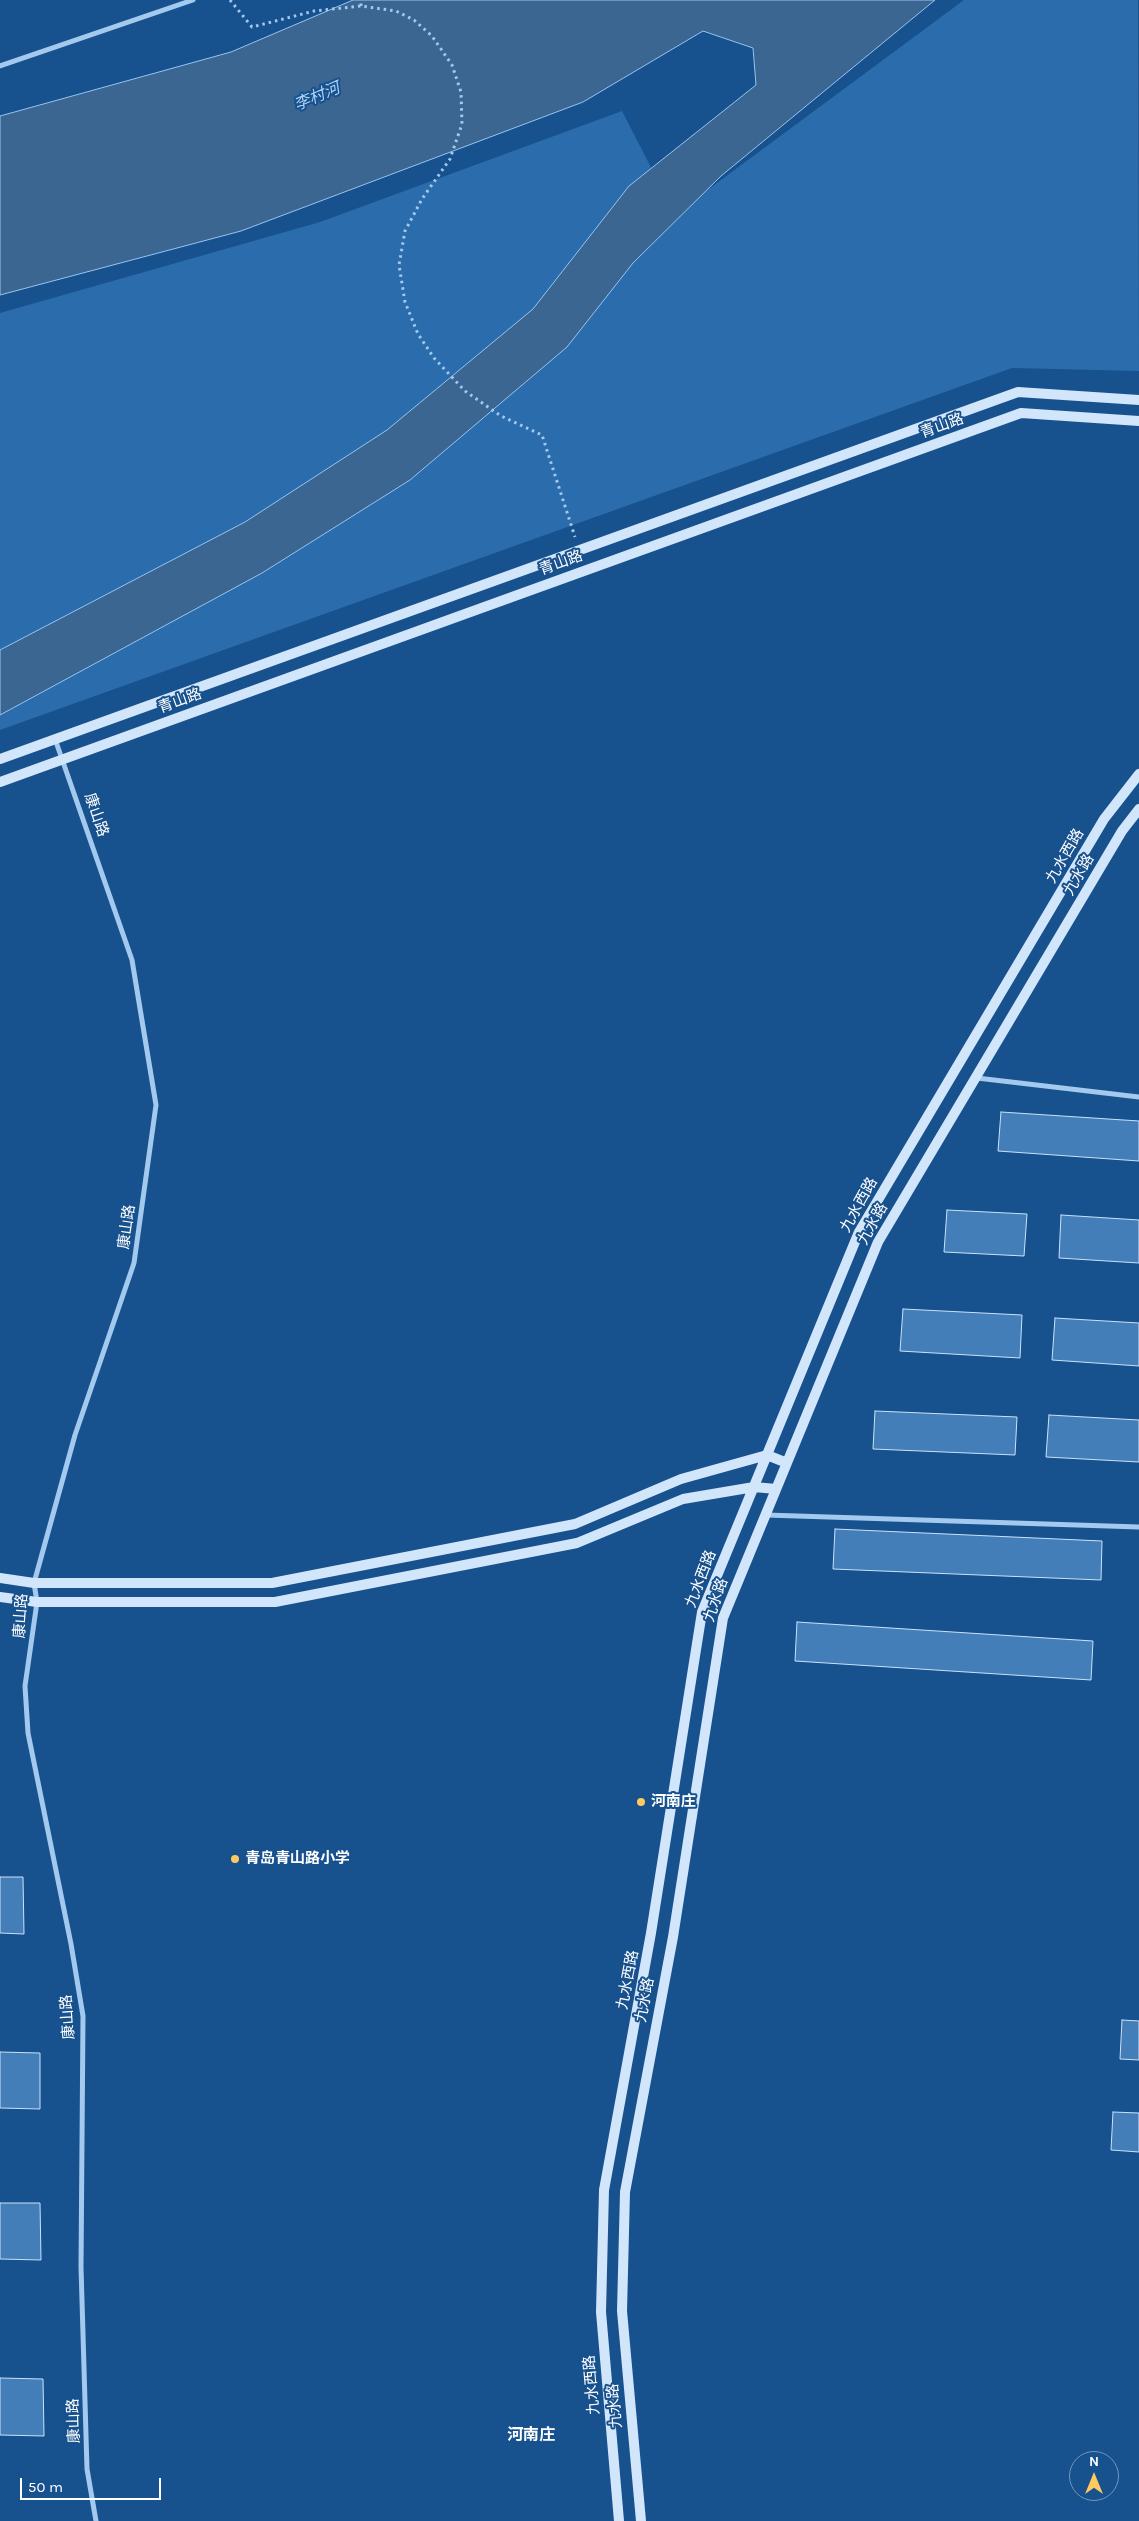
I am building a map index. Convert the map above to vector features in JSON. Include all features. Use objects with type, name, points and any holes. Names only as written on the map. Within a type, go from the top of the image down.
[{"type":"main road","name":"青山路","points":[[0,759],[1018,392],[1139,400]]},
{"type":"main road","name":"青山路","points":[[0,782],[1021,413],[1139,421]]},
{"type":"main road","name":"九水西路","points":[[619,2521],[601,2312],[604,2190],[652,1933],[702,1612],[859,1232],[1104,819],[1139,774]]},
{"type":"main road","name":"九水路","points":[[640,2521],[622,2311],[625,2192],[673,1937],[723,1618],[878,1242],[1122,831],[1139,809]]},
{"type":"main road","points":[[0,1578],[34,1583],[272,1583],[574,1524],[681,1479],[767,1455],[787,1463]]},
{"type":"main road","points":[[0,1597],[37,1602],[275,1602],[577,1543],[684,1499],[754,1487],[776,1489]]},
{"type":"street","points":[[0,66],[193,0]]},
{"type":"street","name":"康山路","points":[[55,739],[64,759],[132,960],[156,1104],[134,1263],[75,1435],[34,1583],[37,1602],[26,1686],[28,1733],[71,1944],[83,2016],[82,2276],[88,2469],[96,2521]]},
{"type":"street","points":[[977,1078],[1139,1097]]},
{"type":"street","points":[[766,1515],[1139,1527]]},
{"type":"path","points":[[230,0],[252,27],[314,11],[361,6],[396,11],[414,20],[432,36],[452,65],[462,92],[462,124],[450,159],[422,199],[405,231],[399,265],[405,302],[418,334],[434,358],[465,391],[501,416],[542,435],[579,550]]},
{"type":"path","points":[[361,0],[361,6]]},
{"type":"shaded area","points":[[964,0],[1138,0],[1139,371],[1012,368],[0,730],[0,313],[320,222],[622,111],[675,214]]},
{"type":"water","name":"李村河","points":[[353,0],[935,0],[721,176],[633,263],[567,347],[410,480],[262,573],[0,715],[0,650],[245,522],[387,430],[533,309],[629,186],[756,85],[753,48],[703,31],[583,102],[241,231],[0,295],[0,116],[231,52]]},
{"type":"building","points":[[1001,1112],[1139,1121],[1139,1161],[998,1151]]},
{"type":"building","points":[[947,1210],[1027,1214],[1024,1256],[944,1252]]},
{"type":"building","points":[[1061,1215],[1139,1220],[1139,1263],[1059,1258]]},
{"type":"building","points":[[903,1309],[1022,1315],[1020,1358],[900,1351]]},
{"type":"building","points":[[1055,1318],[1139,1323],[1139,1366],[1052,1360]]},
{"type":"building","points":[[875,1411],[1017,1417],[1015,1455],[873,1449]]},
{"type":"building","points":[[1049,1415],[1139,1420],[1139,1462],[1046,1457]]},
{"type":"building","points":[[835,1529],[1102,1541],[1101,1580],[833,1569]]},
{"type":"building","points":[[797,1622],[1093,1641],[1091,1680],[795,1661]]},
{"type":"building","points":[[0,1877],[23,1877],[24,1934],[0,1933]]},
{"type":"building","points":[[1122,2020],[1139,2021],[1139,2060],[1120,2059]]},
{"type":"building","points":[[0,2052],[40,2053],[40,2109],[0,2108]]},
{"type":"building","points":[[1113,2112],[1139,2113],[1139,2152],[1111,2150]]},
{"type":"building","points":[[0,2203],[40,2203],[41,2260],[0,2259]]},
{"type":"building","points":[[0,2378],[43,2379],[44,2436],[0,2435]]},
{"type":"place","name":"河南庄","points":[[641,1802]]},
{"type":"place","name":"青岛青山路小学","points":[[235,1859]]},
{"type":"district","name":"河南庄","points":[[531,2435]]}]
